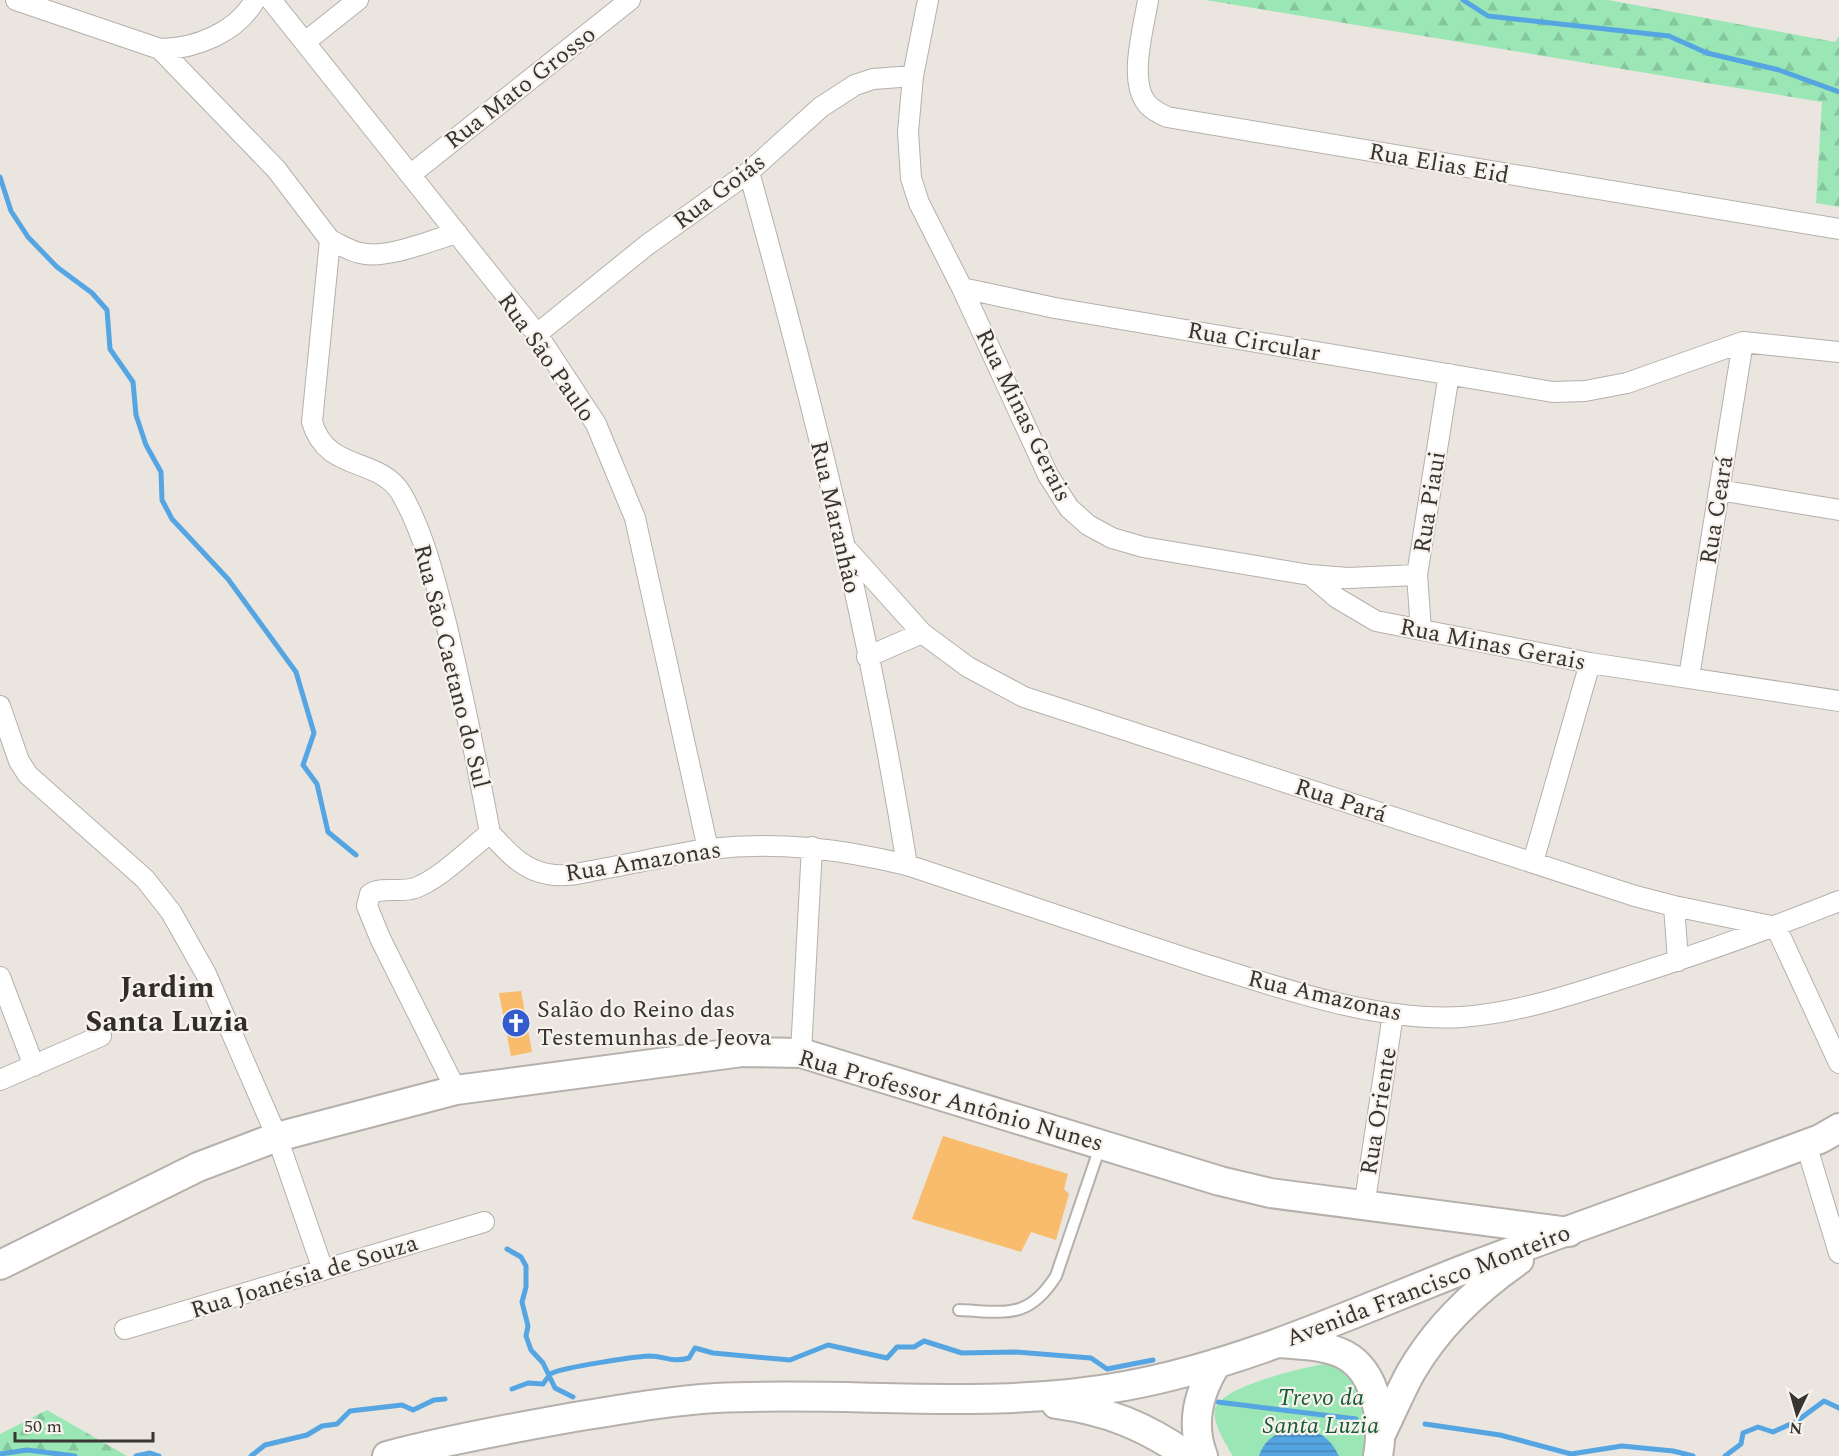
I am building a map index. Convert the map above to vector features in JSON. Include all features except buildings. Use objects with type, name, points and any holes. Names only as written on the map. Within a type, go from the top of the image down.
[{"type":"main road","name":"Rua Professor Antônio Nunes","points":[[0,1265],[198,1167],[277,1137],[456,1090],[742,1052],[801,1053],[1220,1182],[1270,1194],[1364,1207],[1460,1216],[1561,1235]]},
{"type":"main road","name":"Avenida Francisco Monteiro","points":[[1015,1399],[1128,1385],[1217,1363],[1829,1135]]},
{"type":"main road","points":[[1460,1216],[1474,1239],[1473,1266]]},
{"type":"main road","points":[[1379,1445],[1411,1372],[1437,1335],[1486,1283],[1561,1235]]},
{"type":"main road","points":[[1278,1342],[1323,1348],[1346,1356],[1361,1369],[1369,1381],[1375,1401],[1379,1445]]},
{"type":"main road","points":[[1203,1456],[1197,1425],[1199,1402],[1205,1382],[1217,1363]]},
{"type":"main road","points":[[387,1456],[446,1440],[555,1420],[641,1406],[716,1398],[1015,1399],[1110,1414],[1137,1425],[1188,1456]]},
{"type":"street","points":[[16,0],[160,49],[178,49],[232,28],[248,14],[255,0]]},
{"type":"street","name":"Rua São Paulo","points":[[270,0],[537,334],[596,424],[635,518],[708,849]]},
{"type":"street","points":[[305,42],[358,0]]},
{"type":"street","name":"Rua Mato Grosso","points":[[410,174],[630,0]]},
{"type":"street","points":[[928,0],[913,76],[908,132],[911,178],[919,203],[962,288]]},
{"type":"street","name":"Rua Elias Eid","points":[[1148,0],[1138,67],[1139,87],[1145,101],[1167,117],[1839,229]]},
{"type":"street","points":[[160,49],[276,170],[330,240],[360,253],[372,254],[388,253],[457,233]]},
{"type":"street","name":"Rua Goiás","points":[[537,334],[647,245],[750,172],[821,107],[873,78],[913,76]]},
{"type":"street","name":"Rua Maranhão","points":[[750,172],[796,341],[844,546],[892,768],[908,865]]},
{"type":"street","name":"Rua São Caetano do Sul","points":[[330,240],[312,422],[316,435],[328,451],[379,474],[394,484],[428,551],[469,718],[490,832]]},
{"type":"street","name":"Rua Circular","points":[[962,288],[1055,308],[1553,392],[1585,391],[1627,383],[1743,342],[1839,352]]},
{"type":"street","name":"Rua Minas Gerais","points":[[962,288],[1048,476],[1069,508],[1088,525],[1112,538],[1143,547],[1310,575],[1347,578],[1418,575]]},
{"type":"street","name":"Rua Ceará","points":[[1689,677],[1743,342]]},
{"type":"street","name":"Rua Piaui","points":[[1421,630],[1418,575],[1449,374]]},
{"type":"street","points":[[1719,490],[1839,510]]},
{"type":"street","name":"Rua Pará","points":[[844,546],[922,633],[968,667],[1024,697],[1674,906],[1776,927]]},
{"type":"street","name":"Rua Minas Gerais","points":[[1310,575],[1337,598],[1376,621],[1590,663],[1839,701]]},
{"type":"street","points":[[867,657],[922,633]]},
{"type":"street","points":[[1533,862],[1590,663]]},
{"type":"street","points":[[0,706],[19,761],[28,775],[145,879],[171,912],[206,974],[277,1137],[322,1270]]},
{"type":"street","points":[[456,1090],[380,938],[367,906],[368,897],[376,891],[401,890],[422,885],[490,832]]},
{"type":"street","name":"Rua Amazonas","points":[[490,832],[525,867],[564,876],[708,849],[763,845],[812,847],[859,854],[908,865],[1275,987],[1393,1014],[1460,1017],[1508,1012],[1568,996],[1678,961],[1776,927],[1839,901]]},
{"type":"street","points":[[801,1053],[812,847]]},
{"type":"street","points":[[1674,906],[1678,961]]},
{"type":"street","points":[[1776,927],[1839,1063]]},
{"type":"street","points":[[0,977],[34,1065]]},
{"type":"street","name":"Rua Oriente","points":[[1364,1207],[1393,1014]]},
{"type":"street","points":[[0,1080],[101,1036]]},
{"type":"street","points":[[1829,1135],[1839,1253]]},
{"type":"street","name":"Rua Joanésia de Souza","points":[[124,1329],[484,1222]]},
{"type":"lane","points":[[959,1310],[1012,1312],[1034,1304],[1047,1291],[1056,1276],[1101,1144]]},
{"type":"green space","points":[[1205,0],[1608,0],[1835,42],[1839,36],[1839,207],[1816,203],[1822,102]]},
{"type":"green space","name":"Trevo da Santa Luzia","points":[[1324,1364],[1345,1368],[1371,1410],[1364,1456],[1233,1456],[1216,1421],[1215,1409],[1221,1401],[1232,1393],[1264,1379]]},
{"type":"green space","points":[[47,1410],[127,1456],[0,1456],[0,1434]]},
{"type":"water","points":[[1294,1427],[1321,1435],[1331,1443],[1339,1456],[1259,1456],[1264,1445],[1272,1437]]},
{"type":"waterway","points":[[1463,0],[1488,16],[1669,36],[1707,53],[1779,70],[1839,92]]},
{"type":"waterway","points":[[0,177],[11,211],[28,237],[57,267],[92,293],[107,310],[110,349],[133,382],[136,415],[146,445],[161,472],[162,500],[172,519],[228,579],[296,672],[314,733],[303,765],[317,784],[328,832],[356,855]]},
{"type":"waterway","points":[[507,1249],[521,1257],[526,1266],[526,1287],[522,1302],[528,1326],[526,1336],[531,1350],[543,1363],[555,1388],[573,1397]]},
{"type":"waterway","points":[[512,1389],[528,1383],[543,1384],[552,1373],[584,1365],[649,1356],[673,1360],[689,1358],[695,1348],[713,1353],[790,1360],[828,1345],[887,1358],[897,1347],[914,1347],[924,1341],[962,1353],[1015,1352],[1091,1358],[1107,1369],[1153,1360]]},
{"type":"waterway","points":[[251,1456],[265,1445],[307,1435],[322,1426],[337,1424],[350,1411],[402,1405],[413,1410],[434,1400],[445,1399]]},
{"type":"waterway","points":[[1725,1456],[1741,1444],[1743,1433],[1758,1427],[1773,1432],[1797,1421],[1824,1401],[1839,1408]]},
{"type":"waterway","points":[[1218,1402],[1356,1419]]},
{"type":"waterway","points":[[1425,1424],[1500,1435],[1571,1454],[1622,1446],[1673,1451],[1693,1456]]},
{"type":"waterway","points":[[0,1454],[27,1450],[75,1456]]},
{"type":"waterway","points":[[136,1456],[150,1453],[159,1456]]},
{"type":"place","name":"Salão do Reino das Testemunhas de Jeova","points":[[516,1023]]},
{"type":"district","name":"Jardim Santa Luzia","points":[[167,1004]]}]
